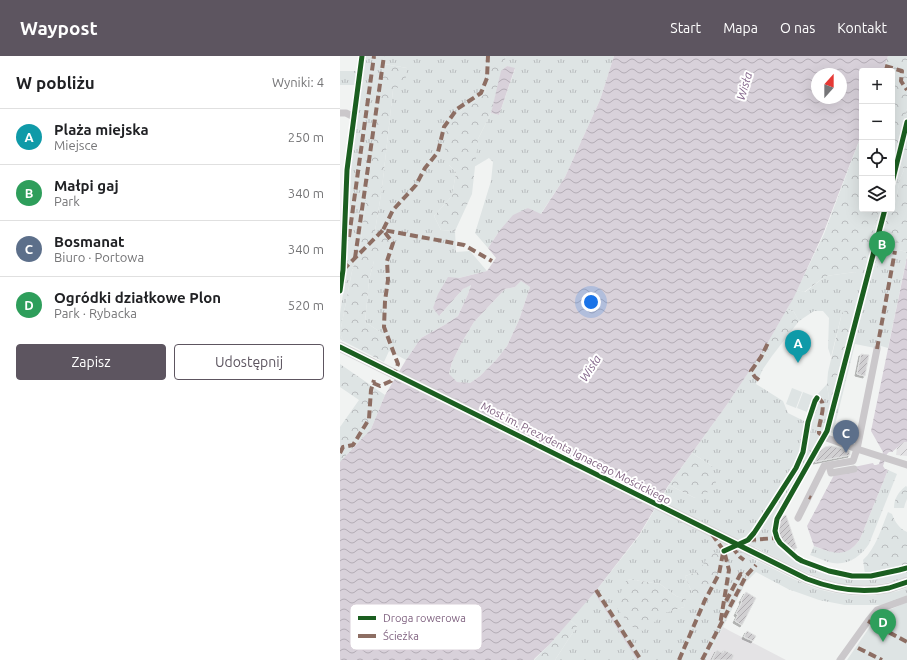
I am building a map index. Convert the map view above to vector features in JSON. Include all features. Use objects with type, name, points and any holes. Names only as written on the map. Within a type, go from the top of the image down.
[{"type":"main road","name":"Most im. Prezydenta Ignacego Mościckiego","points":[[340,347],[807,579],[839,589],[855,590],[889,588],[907,582]]},
{"type":"street","points":[[340,291],[343,270],[343,170],[354,117],[362,56]]},
{"type":"street","points":[[340,113],[346,113],[354,117]]},
{"type":"street","points":[[798,518],[824,466],[853,461],[857,449],[877,349]]},
{"type":"street","points":[[824,437],[907,465]]},
{"type":"street","points":[[829,466],[831,473],[854,469]]},
{"type":"street","points":[[840,660],[877,610],[907,599]]},
{"type":"shaded area","points":[[904,442],[907,442],[907,456],[896,455],[897,448]]},
{"type":"shaded area","points":[[723,627],[730,631],[786,660],[706,660]]},
{"type":"green space","points":[[365,56],[490,56],[485,94],[458,113],[449,165],[456,172],[452,196],[434,216],[441,230],[455,231],[456,252],[470,251],[487,271],[459,278],[433,308],[440,315],[463,289],[471,284],[458,316],[421,338],[406,360],[389,351],[385,335],[365,322],[369,280],[374,261],[375,231],[382,188],[393,90],[407,68],[385,64],[360,246],[352,271],[340,333],[340,314],[345,280],[348,187]]},
{"type":"green space","points":[[490,56],[506,56],[491,113],[478,139],[472,194],[455,231],[441,230],[434,216],[452,196],[456,172],[449,165],[444,145],[447,128],[458,113],[485,94]]},
{"type":"green space","points":[[506,56],[614,56],[600,100],[565,177],[540,215],[528,208],[500,230],[488,248],[475,233],[491,181],[493,162],[489,158],[474,167],[478,139],[491,113],[499,115],[515,69],[507,66],[501,71]]},
{"type":"green space","points":[[888,56],[907,56],[907,109],[895,156],[895,68],[884,68]]},
{"type":"green space","points":[[384,64],[407,68],[405,84],[393,90],[382,188],[375,231],[393,236],[392,249],[374,261],[369,280],[365,322],[385,335],[389,351],[384,362],[343,341],[340,333],[352,271],[360,246]]},
{"type":"green space","points":[[340,71],[357,71],[355,85],[340,85]]},
{"type":"green space","points":[[907,109],[907,135],[900,163],[904,170],[900,179],[895,204],[895,156]]},
{"type":"green space","points":[[907,135],[907,252],[899,250],[899,242],[896,240],[888,247],[879,246],[887,216],[890,212],[895,212],[900,179],[904,170],[900,163]]},
{"type":"green space","points":[[859,141],[859,212],[878,212],[861,277],[855,272],[826,276],[804,292],[797,290],[824,234]]},
{"type":"green space","points":[[878,212],[890,212],[887,217],[896,240],[899,241],[899,250],[907,252],[907,256],[888,348],[881,346],[880,349],[855,344],[833,433],[825,431],[775,521],[774,533],[779,544],[796,559],[822,571],[847,577],[862,578],[896,573],[907,569],[907,577],[886,583],[850,585],[834,582],[803,571],[755,547],[750,557],[757,561],[755,565],[758,561],[798,581],[822,590],[839,594],[864,596],[881,595],[907,588],[907,597],[887,605],[845,605],[819,600],[788,589],[756,572],[746,582],[706,660],[555,660],[577,626],[570,620],[595,592],[639,536],[669,485],[695,498],[712,466],[692,453],[726,406],[763,350],[768,356],[772,356],[763,369],[756,384],[783,401],[788,413],[806,422],[815,397],[827,384],[829,399],[832,400],[842,313],[831,357],[828,348],[829,318],[823,311],[814,311],[799,321],[794,312],[787,309],[797,290],[805,292],[826,276],[855,272],[861,276]],"holes":[[[698,572],[693,595],[685,576]],[[627,579],[660,584],[676,596],[685,599],[684,607],[667,612]]]},
{"type":"green space","points":[[879,259],[887,260],[885,269],[877,267]]},
{"type":"green space","points":[[521,281],[530,287],[519,320],[507,346],[480,376],[470,383],[457,382],[449,375],[452,362],[474,322],[505,289],[515,287]]},
{"type":"green space","points":[[787,309],[794,312],[799,321],[772,356],[768,356],[763,350]]},
{"type":"green space","points":[[848,309],[855,311],[832,400],[829,399],[827,384],[828,372],[842,313]]},
{"type":"green space","points":[[340,364],[385,395],[371,429],[340,462],[340,427],[359,400],[340,387]]},
{"type":"green space","points":[[792,388],[802,392],[796,408],[786,404]]},
{"type":"green space","points":[[803,392],[813,396],[807,412],[797,408]]},
{"type":"green space","points":[[692,453],[712,466],[716,483],[708,492],[695,498],[669,485]]},
{"type":"green space","points":[[888,470],[897,474],[869,544],[865,549],[852,560],[840,563],[828,562],[810,555],[814,546],[827,551],[839,552],[850,549],[855,545],[860,539]]},
{"type":"green space","points":[[906,486],[907,499],[904,508],[894,508],[897,496]]},
{"type":"green space","points":[[888,512],[892,514],[900,527],[907,532],[907,566],[886,572],[865,574],[863,560],[875,544]]},
{"type":"green space","points":[[712,551],[721,556],[718,574],[701,602],[693,595],[685,576],[698,572]]},
{"type":"green space","points":[[627,579],[660,584],[676,596],[686,599],[684,607],[667,612],[643,631],[630,626],[615,605]]},
{"type":"green space","points":[[907,602],[907,660],[847,660],[878,615]]},
{"type":"green space","points":[[570,620],[577,626],[555,660],[534,660],[549,645]]},
{"type":"water","name":"Wisła","points":[[614,56],[888,56],[884,68],[859,68],[859,141],[823,234],[794,297],[764,349],[726,406],[668,486],[639,535],[595,592],[549,645],[533,660],[340,660],[340,462],[371,429],[385,395],[421,338],[458,316],[471,285],[463,289],[439,316],[433,308],[438,294],[448,277],[459,278],[487,271],[496,258],[488,248],[500,230],[513,215],[528,208],[541,214],[565,177],[600,100]],"holes":[[[521,281],[530,287],[519,320],[507,346],[480,376],[470,383],[457,382],[449,374],[452,362],[474,322],[505,289],[515,287]]]},
{"type":"water","points":[[507,66],[515,68],[499,115],[491,113],[501,71]]},
{"type":"water","points":[[907,257],[907,442],[904,442],[892,452],[887,454],[883,466],[888,470],[860,539],[850,550],[839,553],[827,551],[814,546],[807,526],[834,475],[854,467],[873,463],[874,465],[879,464],[883,452],[871,431]]},
{"type":"building","points":[[861,354],[869,355],[865,376],[857,374]]},
{"type":"building","points":[[829,446],[849,451],[850,455],[815,462],[819,452],[825,447]]},
{"type":"building","points":[[786,515],[797,548],[792,550],[783,541],[778,531],[780,520]]},
{"type":"building","points":[[746,592],[756,598],[742,625],[735,621],[738,615],[736,614]]},
{"type":"building","points":[[747,631],[756,636],[753,641],[744,637]]},
{"type":"building","points":[[717,650],[723,653],[724,650],[734,655],[732,660],[712,660]]},
{"type":"waterway","points":[[595,592],[638,660]]},
{"type":"marked path","points":[[349,237],[374,56]]},
{"type":"marked path","points":[[355,258],[384,56]]},
{"type":"marked path","points":[[373,383],[380,386],[391,381],[398,364],[384,327],[385,301],[388,280],[387,261],[393,243],[383,230],[393,210],[416,185],[425,168],[438,152],[444,127],[457,109],[481,93],[487,78],[488,56]]},
{"type":"marked path","points":[[885,66],[902,71],[901,81],[907,90]]},
{"type":"marked path","points":[[343,270],[383,230],[464,245],[492,261]]},
{"type":"marked path","points":[[877,349],[895,251]]},
{"type":"marked path","points":[[759,380],[751,371],[761,357],[768,343]]},
{"type":"marked path","points":[[340,453],[343,447],[353,445],[369,419],[371,390],[374,380]]},
{"type":"marked path","points":[[817,398],[820,399],[823,406],[819,433],[824,437]]},
{"type":"marked path","points":[[712,534],[724,551],[729,570],[720,625]]},
{"type":"marked path","points":[[748,540],[777,538]]},
{"type":"marked path","points":[[732,547],[744,560]]},
{"type":"marked path","points":[[679,660],[705,600],[719,574],[723,553]]},
{"type":"marked path","points":[[702,660],[746,576],[756,565]]},
{"type":"marked path","points":[[726,601],[740,575],[746,576]]},
{"type":"marked path","points":[[596,590],[641,660]]},
{"type":"marked path","points":[[868,621],[907,642]]},
{"type":"marked path","points":[[858,648],[882,660]]},
{"type":"cycle path","points":[[340,291],[343,270],[347,170],[362,56]]},
{"type":"cycle path","points":[[894,176],[907,122]]},
{"type":"cycle path","points":[[884,212],[827,431],[777,519],[775,531],[780,543],[797,558],[829,571],[852,576],[871,576],[907,568]]},
{"type":"cycle path","points":[[340,347],[807,579],[847,590],[868,591],[889,588],[907,582]]},
{"type":"cycle path","points":[[724,551],[748,540],[796,468],[803,452],[808,422],[817,398]]},
{"type":"place","name":"Małpi gaj","points":[[882,264]]},
{"type":"place","name":"Plaża miejska","points":[[798,363]]},
{"type":"place","name":"Bosmanat","points":[[846,453]]},
{"type":"place","name":"Ogródki działkowe Plon","points":[[883,642]]}]
